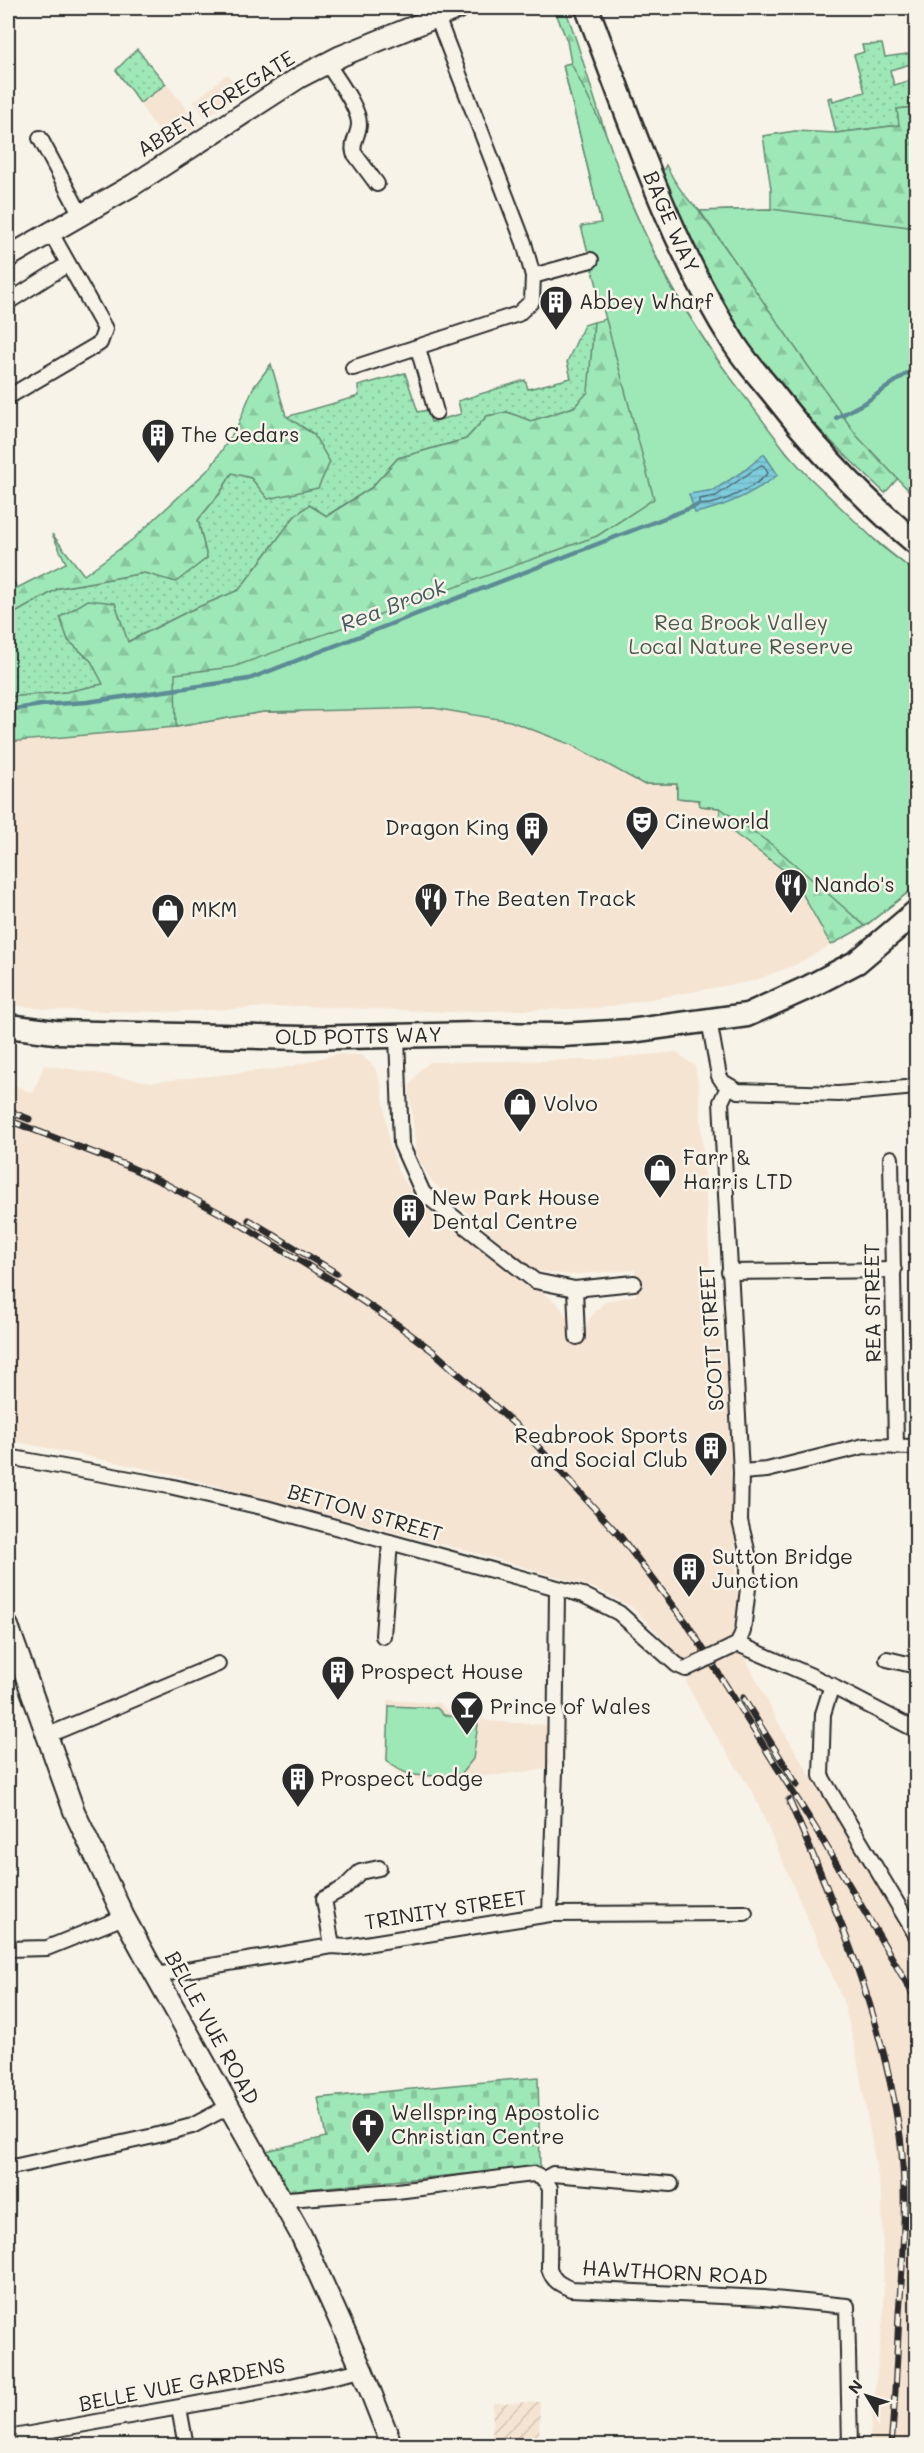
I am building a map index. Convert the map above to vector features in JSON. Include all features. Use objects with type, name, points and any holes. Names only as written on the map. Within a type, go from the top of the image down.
[{"type":"main road","name":"BAGE WAY","points":[[587,8],[674,229],[700,283],[736,346],[820,453],[863,497],[916,543]]},
{"type":"main road","name":"OLD POTTS WAY","points":[[8,1026],[55,1032],[303,1038],[485,1034],[562,1035],[630,1031],[747,1015],[809,987],[856,962],[916,912]]},
{"type":"street","name":"ABBEY FOREGATE","points":[[8,257],[133,185],[260,101],[327,63],[459,8]]},
{"type":"street","points":[[354,368],[518,314],[532,301],[533,276],[524,243],[436,17]]},
{"type":"street","points":[[327,63],[358,115],[359,126],[352,148],[376,184]]},
{"type":"street","points":[[40,138],[81,215]]},
{"type":"street","points":[[8,397],[100,343],[104,336],[105,329],[51,233]]},
{"type":"street","points":[[533,276],[591,260]]},
{"type":"street","points":[[8,302],[68,264]]},
{"type":"street","points":[[418,348],[436,412]]},
{"type":"street","points":[[709,1020],[719,1076],[728,1087],[738,1091],[839,1094],[916,1087]]},
{"type":"street","points":[[397,1037],[401,1144],[423,1194],[535,1281],[575,1289],[634,1283]]},
{"type":"street","name":"SCOTT STREET","points":[[728,1087],[721,1102],[741,1472],[740,1521],[748,1554],[748,1588],[737,1641]]},
{"type":"street","name":"REA STREET","points":[[891,1158],[896,1447]]},
{"type":"street","points":[[729,1272],[894,1270]]},
{"type":"street","points":[[575,1289],[577,1337]]},
{"type":"street","points":[[741,1472],[767,1470],[864,1446],[916,1447]]},
{"type":"street","name":"BETTON STREET","points":[[8,1457],[179,1488],[266,1508],[583,1595],[619,1613],[677,1665],[686,1669],[737,1641]]},
{"type":"street","points":[[383,1636],[390,1542]]},
{"type":"street","points":[[550,1914],[555,1771],[557,1589]]},
{"type":"street","name":"BELLE VUE ROAD","points":[[8,1626],[74,1811],[124,1917],[301,2235],[363,2370],[392,2445]]},
{"type":"street","points":[[737,1641],[832,1685],[916,1730]]},
{"type":"street","points":[[887,1659],[916,1666]]},
{"type":"street","points":[[46,1736],[218,1664]]},
{"type":"street","points":[[832,1685],[823,1714],[821,1776],[916,1935]]},
{"type":"street","points":[[332,1946],[324,1899],[344,1888],[360,1872],[379,1868]]},
{"type":"street","name":"TRINITY STREET","points":[[156,1975],[550,1914],[744,1912]]},
{"type":"street","points":[[8,1949],[48,1948],[124,1917]]},
{"type":"street","points":[[10,2167],[183,2128],[228,2106]]},
{"type":"street","points":[[282,2202],[288,2199],[397,2191],[533,2174],[544,2179],[553,2174],[671,2184]]},
{"type":"street","name":"HAWTHORN ROAD","points":[[544,2179],[550,2188],[552,2199],[549,2268],[552,2278],[560,2285],[571,2289],[764,2298],[847,2307],[850,2445]]},
{"type":"street","name":"BELLE VUE GARDENS","points":[[8,2438],[273,2390],[363,2370]]},
{"type":"street","points":[[179,2408],[186,2445]]},
{"type":"shaded area","points":[[137,49],[201,125],[168,145],[116,70]]},
{"type":"shaded area","points":[[227,74],[244,94],[205,117],[194,102]]},
{"type":"shaded area","points":[[433,708],[510,721],[572,745],[643,784],[677,784],[700,800],[700,806],[720,808],[865,926],[795,965],[753,981],[600,1008],[449,1012],[298,1006],[163,1012],[57,1010],[8,1005],[8,742],[176,727],[263,712]]},
{"type":"shaded area","points":[[676,1052],[695,1066],[699,1088],[710,1265],[726,1369],[738,1602],[733,1633],[780,1726],[916,1947],[916,2445],[869,2445],[884,2309],[882,2200],[856,2053],[844,2003],[753,1793],[708,1723],[686,1683],[690,1675],[682,1658],[633,1608],[593,1587],[468,1551],[171,1474],[8,1440],[8,1082],[33,1093],[44,1065],[152,1082],[284,1068],[336,1054],[362,1055],[375,1068],[382,1088],[389,1142],[398,1172],[416,1197],[557,1303],[567,1317],[571,1341],[587,1338],[586,1329],[589,1319],[605,1301],[636,1295],[635,1270],[568,1275],[532,1270],[433,1183],[417,1157],[409,1087],[420,1070],[430,1062],[591,1060]]},
{"type":"shaded area","name":"Prince of Wales","points":[[388,1700],[439,1703],[447,1711],[472,1713],[487,1721],[547,1725],[547,1769],[417,1780],[396,1772],[385,1761]]},
{"type":"shaded area","points":[[540,2402],[539,2445],[492,2445],[493,2403]]},
{"type":"green space","name":"Rea Brook Valley Local Nature Reserve","points":[[554,8],[565,8],[611,151],[629,198],[669,281],[700,334],[753,409],[804,473],[845,514],[916,573],[914,888],[865,926],[831,945],[793,877],[719,822],[720,808],[700,806],[699,800],[677,798],[677,784],[643,784],[643,614],[298,712],[263,712],[176,727],[8,742],[8,697],[66,692],[103,684],[91,661],[68,640],[60,617],[88,600],[115,603],[128,642],[189,611],[239,590],[294,517],[309,505],[327,516],[371,488],[398,458],[466,439],[487,416],[507,412],[531,421],[574,407],[588,392],[594,322],[606,319],[601,223],[563,65],[571,63],[567,41]]},
{"type":"green space","points":[[916,41],[916,71],[914,63],[890,70],[894,85],[916,79],[916,107],[897,109],[900,125],[836,133],[828,98],[832,97],[833,101],[865,92],[854,55],[864,52],[862,45],[882,44],[885,57],[914,53],[911,42]]},
{"type":"green space","points":[[137,49],[166,84],[140,103],[116,70]]},
{"type":"green space","name":"Rea Brook Valley Local Nature Reserve","points":[[571,63],[606,134],[628,197],[668,283],[716,358],[787,453],[809,477],[881,546],[916,573],[916,886],[865,926],[775,847],[720,808],[700,806],[699,800],[677,798],[677,784],[643,784],[572,745],[510,721],[433,708],[263,712],[176,727],[175,674],[233,667],[597,536],[654,499],[581,226],[601,223],[563,65]]},
{"type":"green space","points":[[916,107],[916,271],[700,212],[817,376],[905,470],[885,493],[804,412],[745,338],[705,269],[662,173],[666,165],[681,190],[700,211],[771,209],[771,189],[763,136],[795,131],[836,133],[899,125],[897,109]]},
{"type":"green space","points":[[771,209],[916,228],[916,498],[857,436],[700,211]]},
{"type":"green space","points":[[594,322],[589,392],[574,407],[531,421],[507,412],[487,416],[466,439],[398,458],[371,488],[326,516],[309,505],[294,517],[239,590],[189,611],[127,642],[61,617],[68,640],[91,661],[104,684],[66,692],[8,697],[8,617],[59,588],[144,573],[176,581],[207,558],[198,520],[220,493],[232,473],[251,478],[314,434],[286,417],[359,396],[358,386],[405,373],[418,412],[428,410],[431,422],[461,414],[458,401],[525,380],[528,389],[571,378],[567,362],[584,325]]},
{"type":"green space","points":[[271,364],[286,416],[314,435],[330,462],[318,488],[268,499],[251,478],[232,473],[220,493],[198,520],[207,558],[176,582],[144,573],[59,588],[8,617],[8,572],[17,588],[66,563],[52,534],[84,575],[133,539],[211,467],[237,427],[253,388]]},
{"type":"green space","points":[[389,1706],[437,1708],[444,1715],[464,1718],[478,1724],[473,1759],[461,1774],[421,1776],[403,1772],[395,1767],[387,1760]]},
{"type":"green space","points":[[538,2077],[540,2167],[284,2191],[266,2151],[326,2137],[318,2098]]},
{"type":"water","points":[[764,454],[778,475],[738,499],[695,513],[689,494],[714,490],[745,470]]},
{"type":"waterway","name":"Rea Brook","points":[[836,418],[866,402],[916,367]]},
{"type":"waterway","name":"Rea Brook","points":[[8,710],[87,702],[249,679],[698,505]]},
{"type":"railway","points":[[8,1111],[29,1119]]},
{"type":"railway","points":[[8,1120],[123,1164],[235,1221],[333,1281],[395,1323],[434,1352],[529,1437],[619,1535],[688,1625],[819,1834],[916,1999]]},
{"type":"railway","points":[[249,1220],[336,1273]]},
{"type":"railway","points":[[743,1698],[797,1785]]},
{"type":"railway","points":[[789,1800],[841,1923],[870,2006],[892,2092],[900,2136],[904,2180],[904,2225],[891,2446]]},
{"type":"place","name":"Abbey Wharf","points":[[556,331]]},
{"type":"place","name":"The Cedars","points":[[158,464]]},
{"type":"place","name":"Cineworld","points":[[642,851]]},
{"type":"place","name":"Dragon King","points":[[532,857]]},
{"type":"place","name":"Nando's","points":[[791,914]]},
{"type":"place","name":"The Beaten Track","points":[[431,928]]},
{"type":"place","name":"MKM","points":[[168,939]]},
{"type":"place","name":"Volvo","points":[[520,1133]]},
{"type":"place","name":"Farr & Harris LTD","points":[[660,1199]]},
{"type":"place","name":"New Park House Dental Centre","points":[[409,1239]]},
{"type":"place","name":"Reabrook Sports and Social Club","points":[[711,1477]]},
{"type":"place","name":"Sutton Bridge Junction","points":[[689,1598]]},
{"type":"place","name":"Prospect House","points":[[338,1701]]},
{"type":"place","name":"Prince of Wales","points":[[467,1736]]},
{"type":"place","name":"Prospect Lodge","points":[[298,1808]]},
{"type":"place","name":"Wellspring Apostolic Christian Centre","points":[[368,2154]]}]
